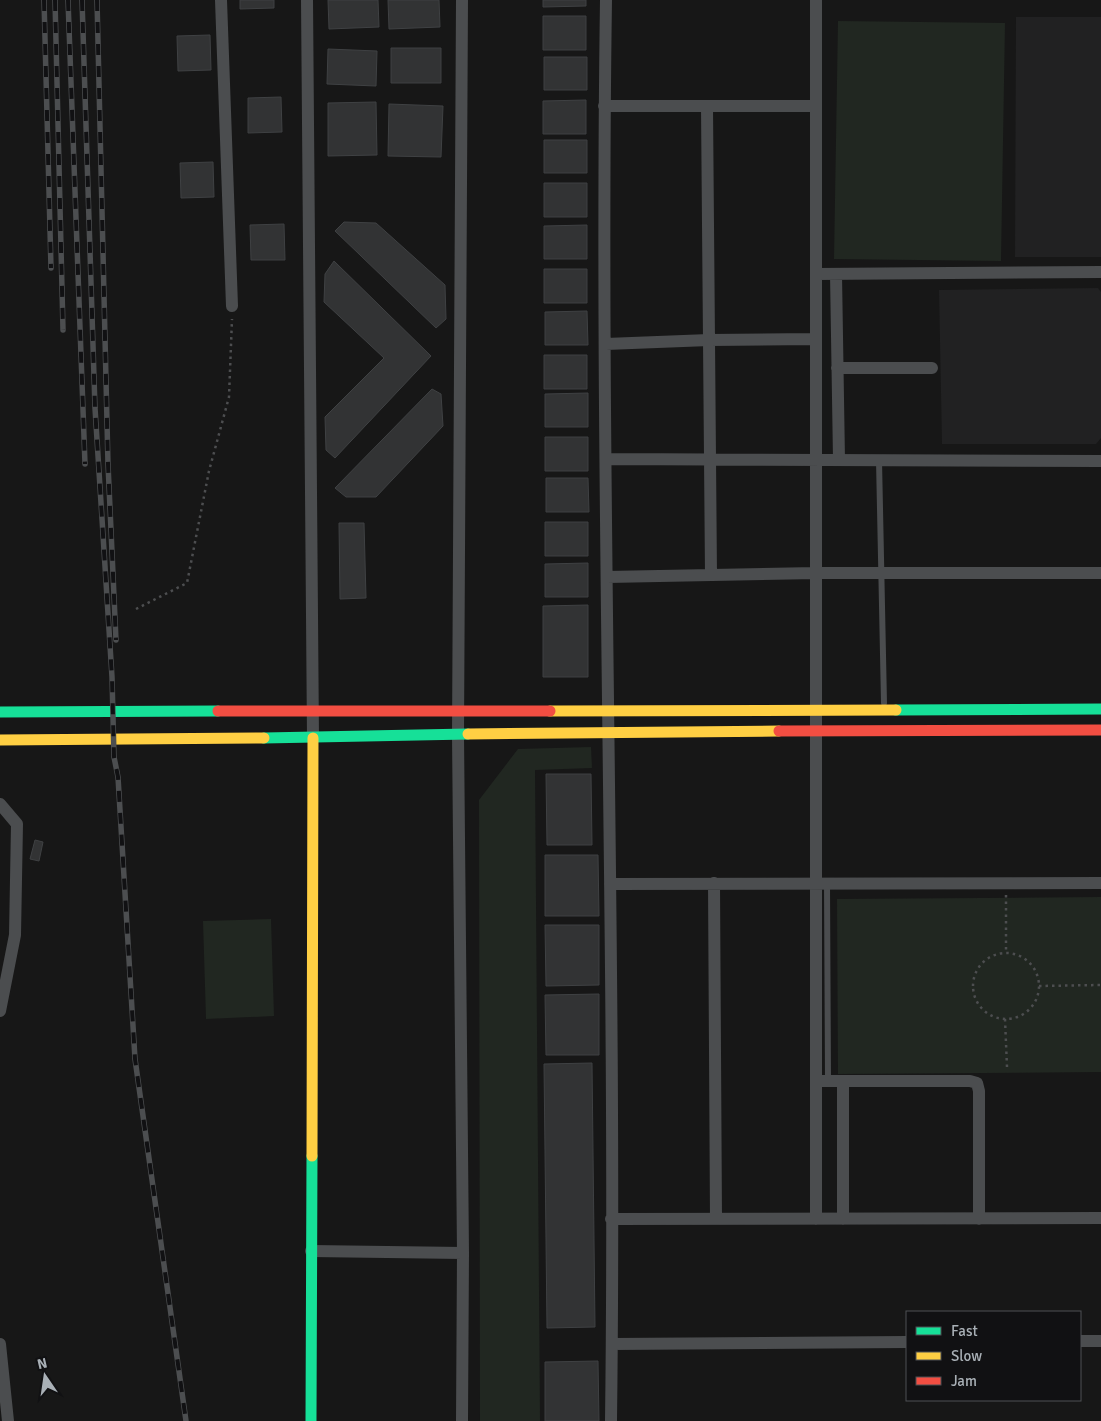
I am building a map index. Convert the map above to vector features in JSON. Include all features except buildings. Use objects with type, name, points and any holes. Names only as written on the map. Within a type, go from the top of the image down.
[{"type":"street","points":[[221,0],[232,306]]},
{"type":"street","points":[[307,0],[313,738],[311,1421]]},
{"type":"street","points":[[462,0],[458,734],[464,1253],[462,1421]]},
{"type":"street","points":[[606,0],[604,106],[610,884],[611,1421]]},
{"type":"street","points":[[816,0],[816,730],[822,883],[822,1081],[816,1219]]},
{"type":"street","points":[[604,106],[816,106]]},
{"type":"street","points":[[707,107],[711,575]]},
{"type":"street","points":[[816,274],[1101,272]]},
{"type":"street","points":[[836,274],[839,460]]},
{"type":"street","points":[[606,344],[709,340],[816,339]]},
{"type":"street","points":[[837,368],[932,368]]},
{"type":"street","points":[[606,459],[1101,461]]},
{"type":"street","points":[[607,577],[816,573],[1101,573]]},
{"type":"street","points":[[0,712],[1101,709]]},
{"type":"street","points":[[0,740],[313,738],[608,731],[1101,730]]},
{"type":"street","points":[[0,804],[16,824],[16,834],[15,935],[0,1011]]},
{"type":"street","points":[[610,884],[1101,882]]},
{"type":"street","points":[[714,883],[716,1219]]},
{"type":"street","points":[[822,1081],[970,1081],[977,1083],[979,1091],[979,1219]]},
{"type":"street","points":[[843,1081],[843,1219]]},
{"type":"street","points":[[611,1219],[1101,1218]]},
{"type":"street","points":[[312,1251],[464,1253]]},
{"type":"street","points":[[1081,1341],[1101,1341]]},
{"type":"street","points":[[612,1344],[906,1342]]},
{"type":"street","points":[[0,1344],[8,1421]]},
{"type":"lane","points":[[879,460],[884,703]]},
{"type":"path","points":[[136,609],[187,583],[209,471],[229,397],[232,306]]},
{"type":"path","points":[[1006,883],[1006,954]]},
{"type":"path","points":[[997,954],[1006,954],[1022,958],[1029,963],[1034,970],[1038,986],[1037,995],[1029,1009],[1022,1014],[1006,1019],[997,1018],[982,1009],[977,1002],[973,986],[977,970],[983,963],[997,954]]},
{"type":"path","points":[[1038,986],[1101,985]]},
{"type":"path","points":[[1006,1019],[1007,1067]]},
{"type":"shaded area","points":[[1016,17],[1101,17],[1101,257],[1015,257]]},
{"type":"shaded area","points":[[838,21],[1005,23],[1001,261],[834,259]]},
{"type":"shaded area","points":[[1098,288],[1101,292],[1101,438],[1096,444],[942,444],[939,290]]},
{"type":"shaded area","points":[[591,747],[592,768],[535,770],[540,1421],[480,1421],[479,800],[518,749]]},
{"type":"shaded area","points":[[1101,897],[1101,1072],[838,1074],[837,899]]},
{"type":"shaded area","points":[[271,919],[274,1016],[206,1019],[203,921]]},
{"type":"railway","points":[[44,0],[51,268]]},
{"type":"railway","points":[[55,0],[63,330]]},
{"type":"railway","points":[[68,0],[85,464]]},
{"type":"railway","points":[[82,0],[95,408],[112,677],[114,757],[118,777],[135,1059],[186,1421]]},
{"type":"railway","points":[[97,0],[108,464],[116,640]]},
{"type":"traffic: fast","points":[[896,710],[1101,709]]},
{"type":"traffic: fast","points":[[0,712],[218,711]]},
{"type":"traffic: fast","points":[[264,738],[468,734]]},
{"type":"traffic: fast","points":[[311,1421],[312,1156]]},
{"type":"traffic: slow","points":[[550,711],[896,710]]},
{"type":"traffic: slow","points":[[468,734],[779,731]]},
{"type":"traffic: slow","points":[[0,740],[264,738]]},
{"type":"traffic: slow","points":[[312,1156],[313,738]]},
{"type":"traffic: jam","points":[[218,711],[550,711]]},
{"type":"traffic: jam","points":[[779,731],[1101,730]]}]
